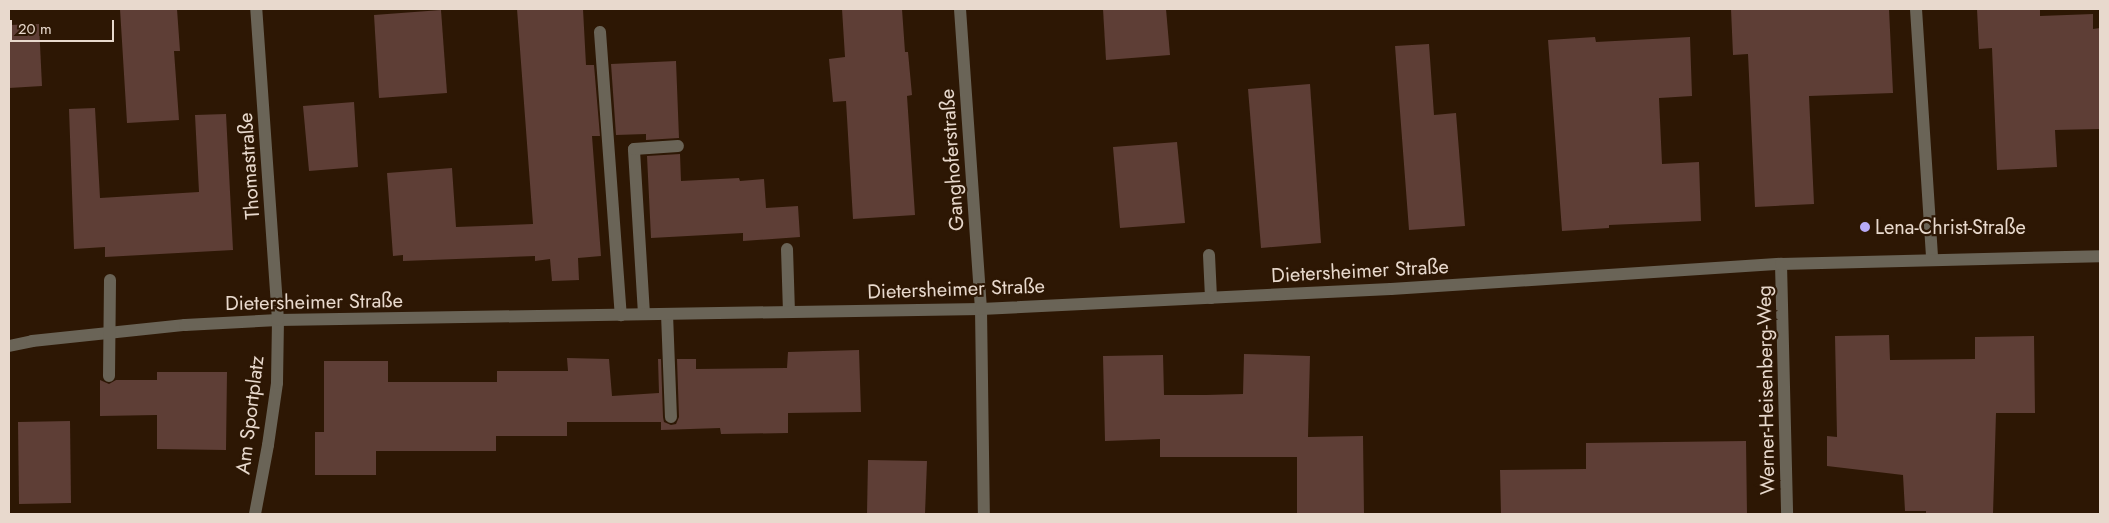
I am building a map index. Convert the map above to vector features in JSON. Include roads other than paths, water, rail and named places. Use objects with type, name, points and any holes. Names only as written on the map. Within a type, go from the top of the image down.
[{"type":"street","name":"Thomastraße","points":[[256,9],[278,320]]},
{"type":"street","name":"Ganghoferstraße","points":[[960,9],[980,309],[984,514]]},
{"type":"street","points":[[1916,9],[1932,259]]},
{"type":"street","points":[[600,32],[621,315]]},
{"type":"street","points":[[644,314],[634,149],[678,146]]},
{"type":"street","points":[[787,249],[789,312]]},
{"type":"street","points":[[1209,255],[1211,298]]},
{"type":"street","name":"Dietersheimer Straße","points":[[9,346],[32,341],[185,325],[278,320],[980,309],[1400,289],[1781,264],[2100,256]]},
{"type":"street","name":"Werner-Heisenberg-Weg","points":[[1781,264],[1787,514]]},
{"type":"street","points":[[109,376],[110,280]]},
{"type":"street","points":[[668,314],[671,417]]},
{"type":"street","name":"Am Sportplatz","points":[[255,514],[277,383],[278,320]]},
{"type":"place","name":"Lena-Christ-Straße","points":[[1865,227]]}]
